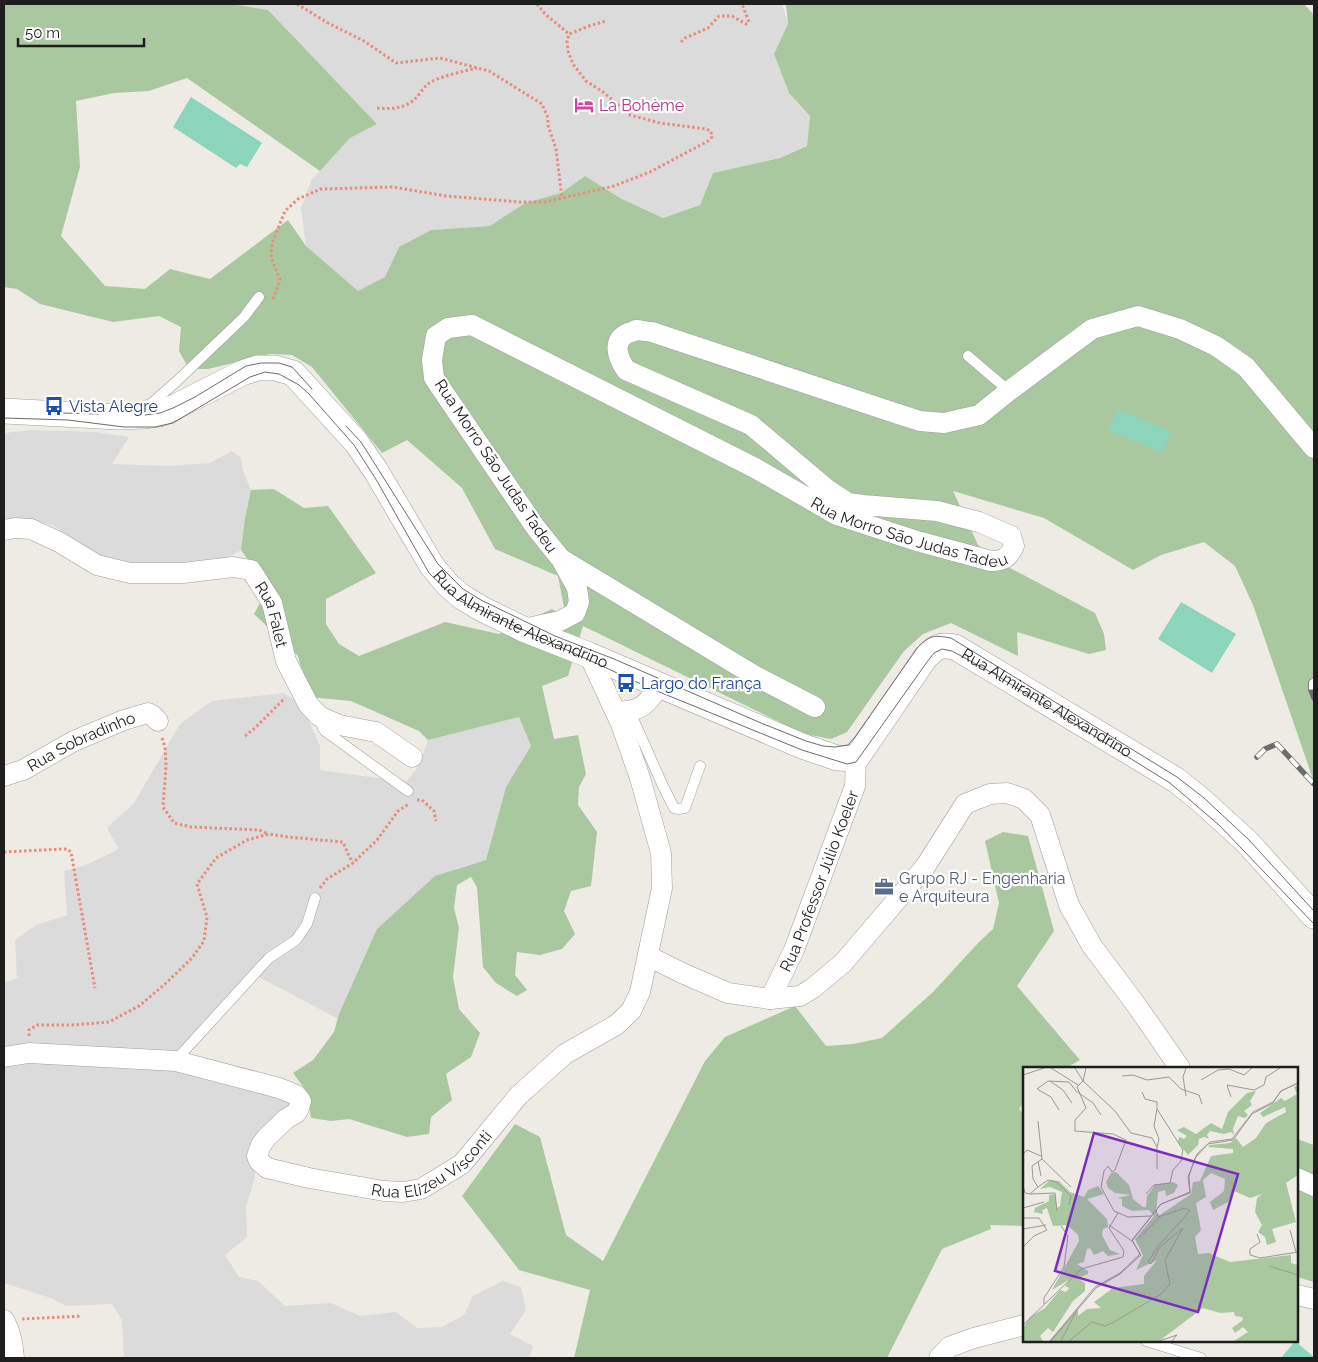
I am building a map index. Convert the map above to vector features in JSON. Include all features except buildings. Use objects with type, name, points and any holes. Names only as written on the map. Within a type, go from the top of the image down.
[{"type":"street","name":"Rua Morro São Judas Tadeu","points":[[523,629],[560,621],[575,613],[579,602],[577,588],[561,559],[536,528],[434,378],[432,360],[436,336],[448,328],[472,325],[755,468],[838,514],[917,541],[990,560],[1000,561],[1010,556],[1014,546],[1011,536],[979,522],[937,511],[848,502],[828,490],[751,425],[626,370],[617,352],[618,343],[623,335],[635,330],[652,332],[920,421],[944,423],[979,415],[1092,329],[1138,316],[1180,330],[1216,346],[1246,367],[1314,448]]},
{"type":"street","name":"Rua Almirante Alexandrino","points":[[4,411],[119,417],[159,414],[242,373],[257,368],[275,368],[293,373],[356,442],[376,471],[432,566],[448,585],[462,597],[482,609],[523,629],[589,655],[802,746],[837,758],[856,759],[925,658],[936,647],[945,645],[955,647],[1176,780],[1247,842],[1314,916]]},
{"type":"street","name":"Rua Falet","points":[[4,530],[15,528],[31,529],[59,542],[97,565],[130,573],[183,573],[233,567],[250,570],[272,603],[286,661],[308,704],[319,716]]},
{"type":"street","points":[[561,559],[757,677],[815,707]]},
{"type":"street","name":"Rua Elizeu Visconti","points":[[4,1057],[29,1053],[176,1062],[279,1088],[296,1095],[300,1102],[299,1108],[296,1113],[286,1119],[267,1137],[261,1145],[257,1156],[259,1161],[267,1168],[309,1178],[384,1192],[403,1192],[420,1189],[462,1164],[520,1095],[565,1054],[616,1025],[631,1011],[640,992],[662,888],[660,853],[640,778],[621,724],[623,712],[589,655]]},
{"type":"street","points":[[623,712],[648,702],[660,686]]},
{"type":"street","name":"Rua Sobradinho","points":[[4,776],[23,770],[74,741],[124,720],[148,713],[158,721]]},
{"type":"street","points":[[319,716],[339,725],[376,732],[412,757]]},
{"type":"street","name":"Rua Professor Júlio Koeler","points":[[770,1000],[794,950],[855,786],[856,759]]},
{"type":"street","points":[[648,956],[728,993],[770,1000],[800,996],[813,988],[843,963],[925,867],[965,804],[990,794],[1007,793],[1024,799],[1040,815],[1069,906],[1092,946],[1179,1067]]},
{"type":"street","points":[[1298,1178],[1314,1186]]},
{"type":"street","points":[[1298,1294],[1314,1299]]},
{"type":"street","points":[[4,1320],[12,1339],[14,1358]]},
{"type":"street","points":[[939,1358],[949,1347],[974,1338],[1023,1325]]},
{"type":"lane","points":[[119,417],[152,403],[164,393],[244,317],[259,297]]},
{"type":"lane","points":[[968,356],[1009,391]]},
{"type":"lane","points":[[623,712],[674,808],[685,808],[700,766]]},
{"type":"lane","points":[[319,716],[325,731],[408,790]]},
{"type":"lane","points":[[176,1062],[269,958],[296,940],[307,924],[315,898]]},
{"type":"lane","points":[[1149,1342],[1201,1358]]},
{"type":"path","points":[[297,4],[328,24],[364,41],[391,61],[396,63],[440,58],[489,71],[542,104],[548,118],[550,133],[556,149],[562,198]]},
{"type":"path","points":[[537,4],[545,14],[569,34]]},
{"type":"path","points":[[681,42],[685,38],[708,28],[719,16],[732,16],[746,24],[749,22],[742,4]]},
{"type":"path","points":[[569,34],[606,21]]},
{"type":"path","points":[[272,301],[280,280],[271,258],[272,246],[286,211],[298,199],[321,189],[393,187],[446,196],[520,202],[545,202],[614,186],[650,172],[712,138],[711,131],[706,129],[660,123],[630,115],[603,92],[586,81],[573,64],[568,51],[569,34]]},
{"type":"path","points":[[377,108],[393,109],[404,106],[414,100],[428,83],[477,68]]},
{"type":"path","points":[[245,736],[298,685]]},
{"type":"path","points":[[158,721],[165,747],[166,766],[163,807],[174,823],[191,827],[259,830],[269,834],[288,837],[344,842],[349,856],[354,863]]},
{"type":"path","points":[[315,898],[327,879],[354,863],[377,840],[398,810],[418,799],[422,800],[434,811],[436,821]]},
{"type":"path","points":[[29,1053],[29,1030],[37,1025],[109,1022],[139,1006],[164,985],[192,958],[204,941],[207,917],[197,884],[216,858],[247,840],[269,834]]},
{"type":"path","points":[[4,852],[63,849],[71,852],[95,988]]},
{"type":"path","points":[[4,1320],[82,1316]]},
{"type":"shaded area","points":[[231,4],[782,4],[788,24],[774,54],[789,93],[810,116],[807,146],[780,158],[713,173],[700,205],[663,218],[620,198],[585,176],[561,193],[525,203],[490,226],[431,230],[399,247],[385,278],[358,292],[306,246],[301,208],[312,179],[350,138],[377,124],[268,10]]},
{"type":"shaded area","points":[[31,430],[94,432],[129,437],[112,464],[170,466],[210,463],[232,451],[241,458],[243,471],[251,490],[241,550],[209,568],[107,562],[80,546],[53,525],[22,519],[4,522],[4,433]]},
{"type":"shaded area","points":[[284,693],[302,705],[320,746],[320,770],[406,782],[418,767],[428,740],[519,717],[531,748],[506,787],[486,860],[455,869],[344,1022],[257,976],[175,1053],[99,1050],[33,1043],[4,1049],[4,983],[17,978],[15,940],[36,925],[67,915],[64,871],[86,865],[119,849],[107,828],[134,803],[180,724],[212,701]]},
{"type":"shaded area","points":[[45,1057],[217,1074],[297,1105],[257,1164],[246,1206],[247,1237],[225,1255],[239,1277],[258,1281],[285,1306],[331,1303],[360,1316],[396,1312],[417,1328],[442,1327],[464,1315],[473,1296],[503,1281],[521,1287],[526,1310],[510,1334],[533,1346],[529,1358],[124,1358],[122,1320],[112,1304],[66,1306],[51,1298],[4,1283],[4,1062]]},
{"type":"green space","points":[[4,4],[231,4],[268,10],[377,124],[350,138],[320,171],[187,78],[149,91],[114,93],[76,101],[80,167],[61,236],[105,286],[145,289],[170,269],[210,279],[288,220],[306,246],[358,291],[385,277],[399,247],[431,230],[490,226],[525,203],[561,193],[585,176],[620,198],[663,218],[700,205],[713,173],[780,158],[807,146],[810,116],[789,93],[774,54],[788,24],[786,4],[1304,4],[1314,15],[1314,782],[1253,605],[1235,566],[1204,542],[1161,555],[1133,570],[1044,518],[953,491],[978,545],[997,561],[1095,613],[1104,634],[1106,650],[1089,654],[1017,632],[1018,656],[951,623],[923,634],[904,651],[847,732],[831,739],[804,734],[583,626],[568,676],[542,686],[554,739],[578,735],[586,774],[579,787],[578,805],[597,832],[591,886],[571,891],[564,911],[575,934],[562,949],[540,955],[517,952],[515,975],[527,990],[517,996],[496,983],[483,967],[477,887],[471,877],[457,885],[454,908],[459,928],[453,977],[459,1009],[480,1033],[471,1057],[446,1074],[452,1100],[431,1117],[429,1134],[407,1137],[349,1119],[331,1121],[311,1118],[307,1092],[293,1073],[313,1060],[334,1032],[339,1014],[377,929],[435,876],[486,860],[506,787],[531,746],[519,717],[428,740],[419,731],[351,701],[309,697],[298,656],[254,614],[268,588],[241,550],[251,490],[274,489],[304,508],[328,506],[376,573],[326,599],[326,624],[339,644],[359,656],[445,622],[499,634],[552,609],[566,618],[558,576],[495,549],[462,488],[407,440],[382,453],[312,367],[292,355],[270,354],[208,369],[189,369],[179,351],[181,327],[159,316],[113,322],[40,304],[17,289],[4,287]]},
{"type":"green space","points":[[191,97],[262,143],[247,167],[240,164],[236,168],[173,127]]},
{"type":"green space","points":[[1118,410],[1171,431],[1163,453],[1108,430]]},
{"type":"green space","points":[[1181,602],[1236,634],[1212,673],[1158,639]]},
{"type":"green space","points":[[1003,832],[1028,836],[1054,931],[1017,986],[1080,1060],[1068,1067],[1023,1067],[1023,1103],[1019,1109],[1023,1113],[1023,1226],[990,1225],[991,1229],[942,1249],[887,1358],[574,1358],[590,1290],[519,1270],[462,1196],[515,1124],[540,1137],[566,1235],[603,1261],[705,1061],[725,1037],[795,1006],[826,1046],[853,1044],[882,1038],[934,991],[993,929],[999,903],[985,841]]},
{"type":"green space","points":[[1298,1139],[1314,1145],[1314,1282],[1298,1277]]},
{"type":"green space","points":[[1294,1342],[1314,1357],[1314,1358],[1281,1358]]},
{"type":"tram line","points":[[145,415],[160,413],[173,408],[246,366],[261,363],[279,363],[292,367],[312,389]]},
{"type":"tram line","points":[[4,418],[68,420],[124,427],[155,427],[173,423],[250,377],[265,372],[279,374],[299,385],[309,394],[354,445],[377,481],[429,573],[456,599],[652,689],[802,750],[847,764],[856,762],[934,653],[942,649],[952,651],[996,675],[1170,783],[1219,825],[1314,924]]},
{"type":"tram line","points":[[61,413],[99,414]]},
{"type":"tram line","points":[[346,426],[361,442],[438,564],[463,589],[481,600],[555,636],[614,659],[761,723],[806,741],[835,747],[848,745],[855,737],[922,643],[933,637],[951,638],[1177,777],[1204,798],[1249,840],[1314,911]]},
{"type":"railway","points":[[1314,680],[1311,682],[1314,698]]},
{"type":"railway","points":[[1257,757],[1265,749],[1277,744],[1314,784]]},
{"type":"place","name":"La Bohème","points":[[584,105]]},
{"type":"place","name":"Vista Alegre","points":[[54,406]]},
{"type":"place","name":"Largo do França","points":[[626,683]]},
{"type":"place","name":"Grupo RJ - Engenharia e Arquiteura","points":[[884,887]]}]
